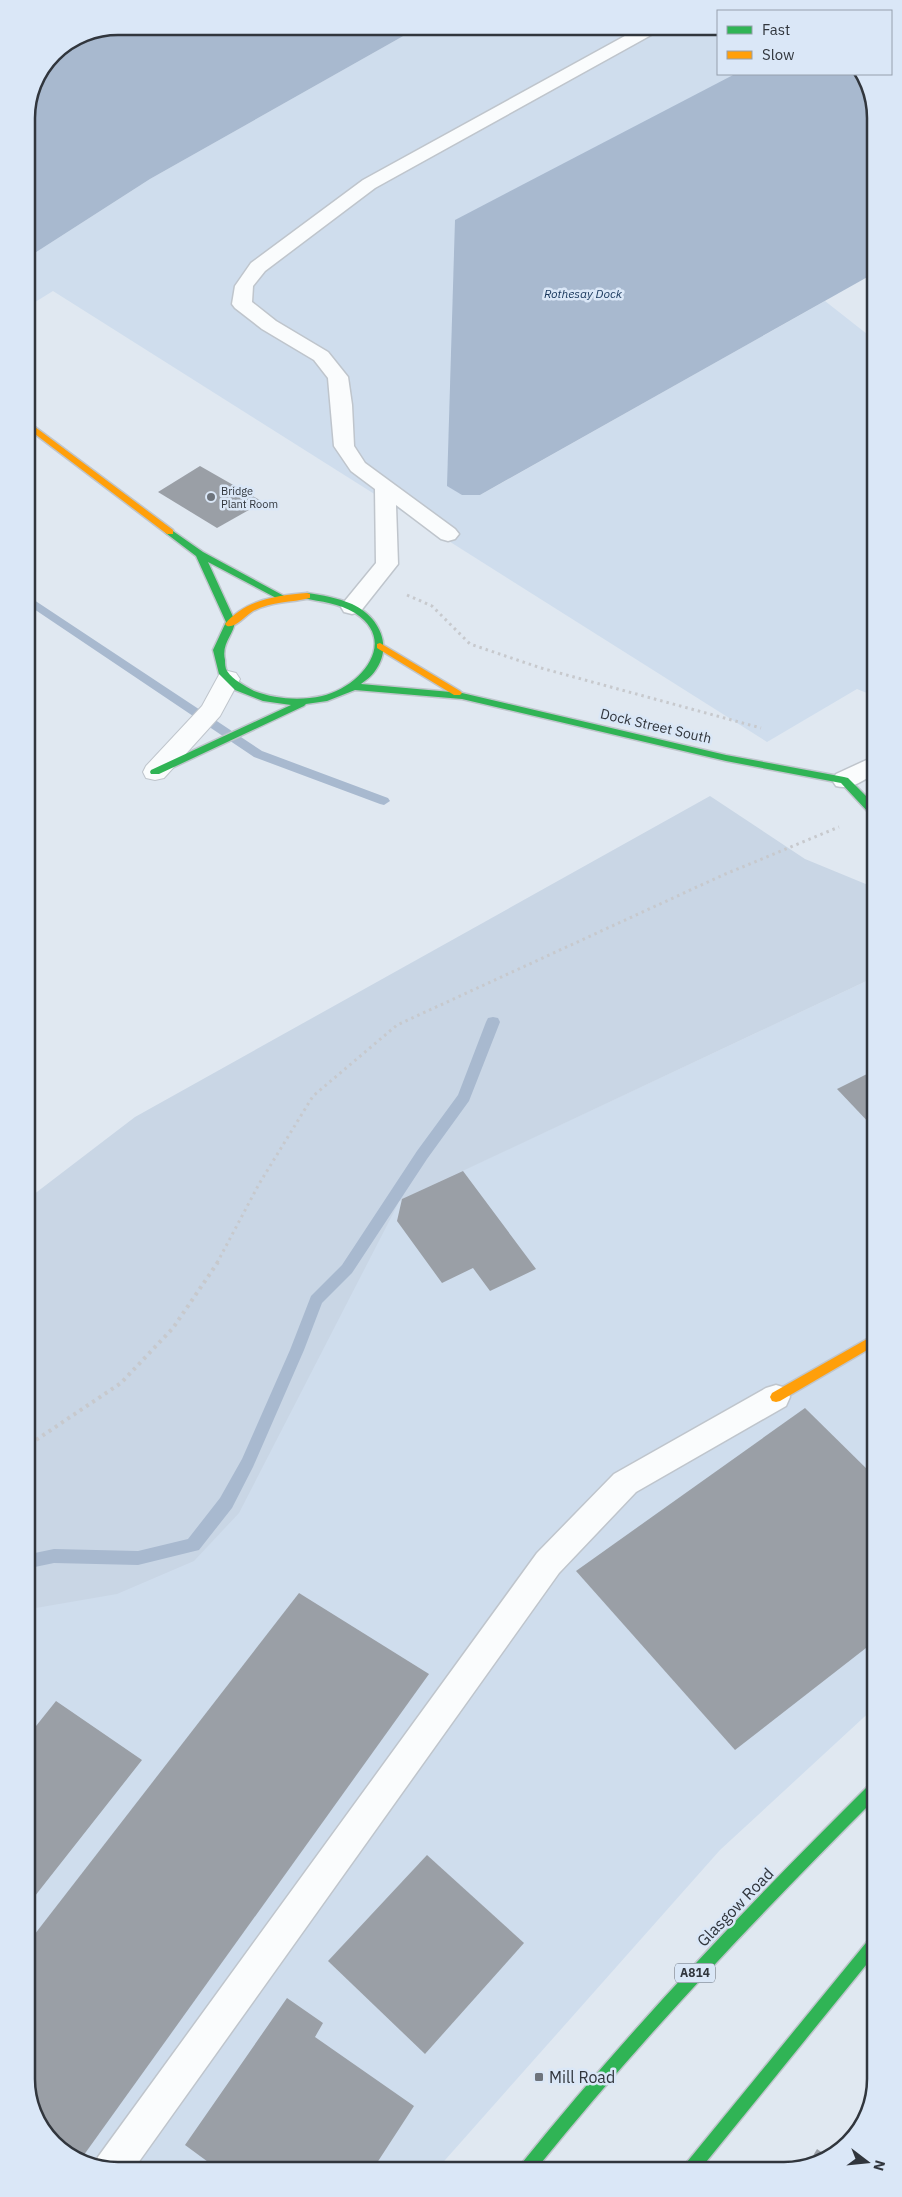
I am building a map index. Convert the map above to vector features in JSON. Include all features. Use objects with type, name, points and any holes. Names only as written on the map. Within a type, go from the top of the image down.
[{"type":"street","points":[[35,430],[200,554],[281,597]]},
{"type":"street","points":[[200,554],[230,621]]},
{"type":"street","points":[[307,596],[331,599],[352,608],[367,618],[377,631],[380,646],[378,660],[370,675],[355,687],[335,697],[286,703],[263,699],[242,690],[228,679],[219,665],[216,650],[220,635],[230,621],[253,606],[281,597],[307,596]]},
{"type":"street","name":"Dock Street South","points":[[380,646],[462,696]]},
{"type":"street","points":[[154,772],[212,710],[228,679]]},
{"type":"street","name":"Dock Street South","points":[[355,687],[462,696],[726,758],[844,780]]},
{"type":"street","points":[[154,772],[305,702]]},
{"type":"street","points":[[844,780],[867,804]]},
{"type":"street","points":[[776,1398],[867,1344]]},
{"type":"street","name":"Glasgow Road","points":[[532,2162],[567,2117],[680,1988],[799,1863],[867,1797]]},
{"type":"street","points":[[696,2162],[867,1953]]},
{"type":"lane","points":[[448,534],[358,467],[344,446],[342,404],[338,378],[321,356],[269,324],[242,304],[244,286],[258,267],[369,184],[640,35]]},
{"type":"lane","points":[[352,608],[387,564],[385,488]]},
{"type":"lane","points":[[844,780],[867,768]]},
{"type":"lane","points":[[117,2162],[548,1563],[625,1484],[776,1398]]},
{"type":"path","points":[[373,582],[432,606],[470,644],[541,668],[762,728]]},
{"type":"path","points":[[35,1441],[120,1383],[173,1328],[224,1252],[259,1184],[313,1096],[397,1025],[723,875],[844,825]]},
{"type":"shaded area","points":[[405,35],[717,35],[717,75],[739,75],[462,495],[480,495],[825,301],[867,334],[867,693],[857,689],[767,742],[53,291],[35,302],[35,253],[150,179]]},
{"type":"shaded area","points":[[710,796],[805,859],[867,885],[867,981],[399,1202],[239,1513],[194,1561],[117,1594],[35,1608],[35,1193],[135,1117]]},
{"type":"shaded area","points":[[867,981],[867,1714],[720,1850],[443,2162],[113,2162],[91,2158],[59,2138],[49,2125],[39,2106],[35,2079],[35,1608],[46,1605],[402,1199]]},
{"type":"water","points":[[118,35],[405,35],[150,179],[35,253],[35,113],[38,97],[44,81],[52,68],[63,56],[77,46],[91,39]]},
{"type":"water","name":"Rothesay Dock","points":[[733,75],[855,75],[863,91],[867,118],[867,277],[480,495],[462,495],[447,486],[455,220]]},
{"type":"building","name":"Bridge Plant Room","points":[[200,466],[263,502],[217,528],[158,492]]},
{"type":"building","points":[[867,1074],[867,1121],[837,1089]]},
{"type":"building","points":[[463,1171],[536,1269],[490,1291],[473,1268],[442,1283],[397,1221],[402,1199]]},
{"type":"building","points":[[805,1408],[867,1469],[867,1647],[735,1750],[576,1571]]},
{"type":"building","points":[[299,1593],[429,1674],[84,2155],[59,2138],[49,2125],[39,2106],[35,2079],[35,1934]]},
{"type":"building","points":[[56,1701],[142,1760],[35,1896],[35,1725]]},
{"type":"building","points":[[427,1855],[524,1943],[425,2054],[328,1961]]},
{"type":"building","points":[[287,1998],[323,2023],[315,2037],[414,2106],[378,2162],[208,2162],[185,2145]]},
{"type":"building","points":[[817,2149],[822,2152],[821,2153],[812,2158]]},
{"type":"waterway","points":[[35,605],[258,754],[384,801]]},
{"type":"waterway","points":[[35,1560],[54,1556],[138,1558],[193,1545],[226,1503],[248,1462],[297,1350],[316,1300],[347,1269],[422,1155],[464,1097],[493,1022]]},
{"type":"traffic: fast","points":[[170,532],[200,554],[281,597]]},
{"type":"traffic: fast","points":[[200,554],[230,621]]},
{"type":"traffic: fast","points":[[230,624],[218,650],[222,671],[238,688],[263,698],[293,702],[323,699],[351,689],[371,670],[376,661],[379,643],[377,634],[372,624],[357,610],[338,602],[307,596]]},
{"type":"traffic: fast","points":[[355,687],[462,696],[726,758],[844,780],[867,804]]},
{"type":"traffic: fast","points":[[155,772],[301,704]]},
{"type":"traffic: fast","points":[[532,2162],[609,2069],[695,1973],[867,1797]]},
{"type":"traffic: fast","points":[[696,2162],[867,1953]]},
{"type":"traffic: slow","points":[[35,430],[170,532]]},
{"type":"traffic: slow","points":[[230,624],[247,611],[266,602],[307,596]]},
{"type":"traffic: slow","points":[[380,646],[457,693]]},
{"type":"traffic: slow","points":[[776,1397],[867,1344]]},
{"type":"place","name":"Bridge Plant Room","points":[[211,497]]},
{"type":"place","name":"Mill Road","points":[[539,2077]]}]
